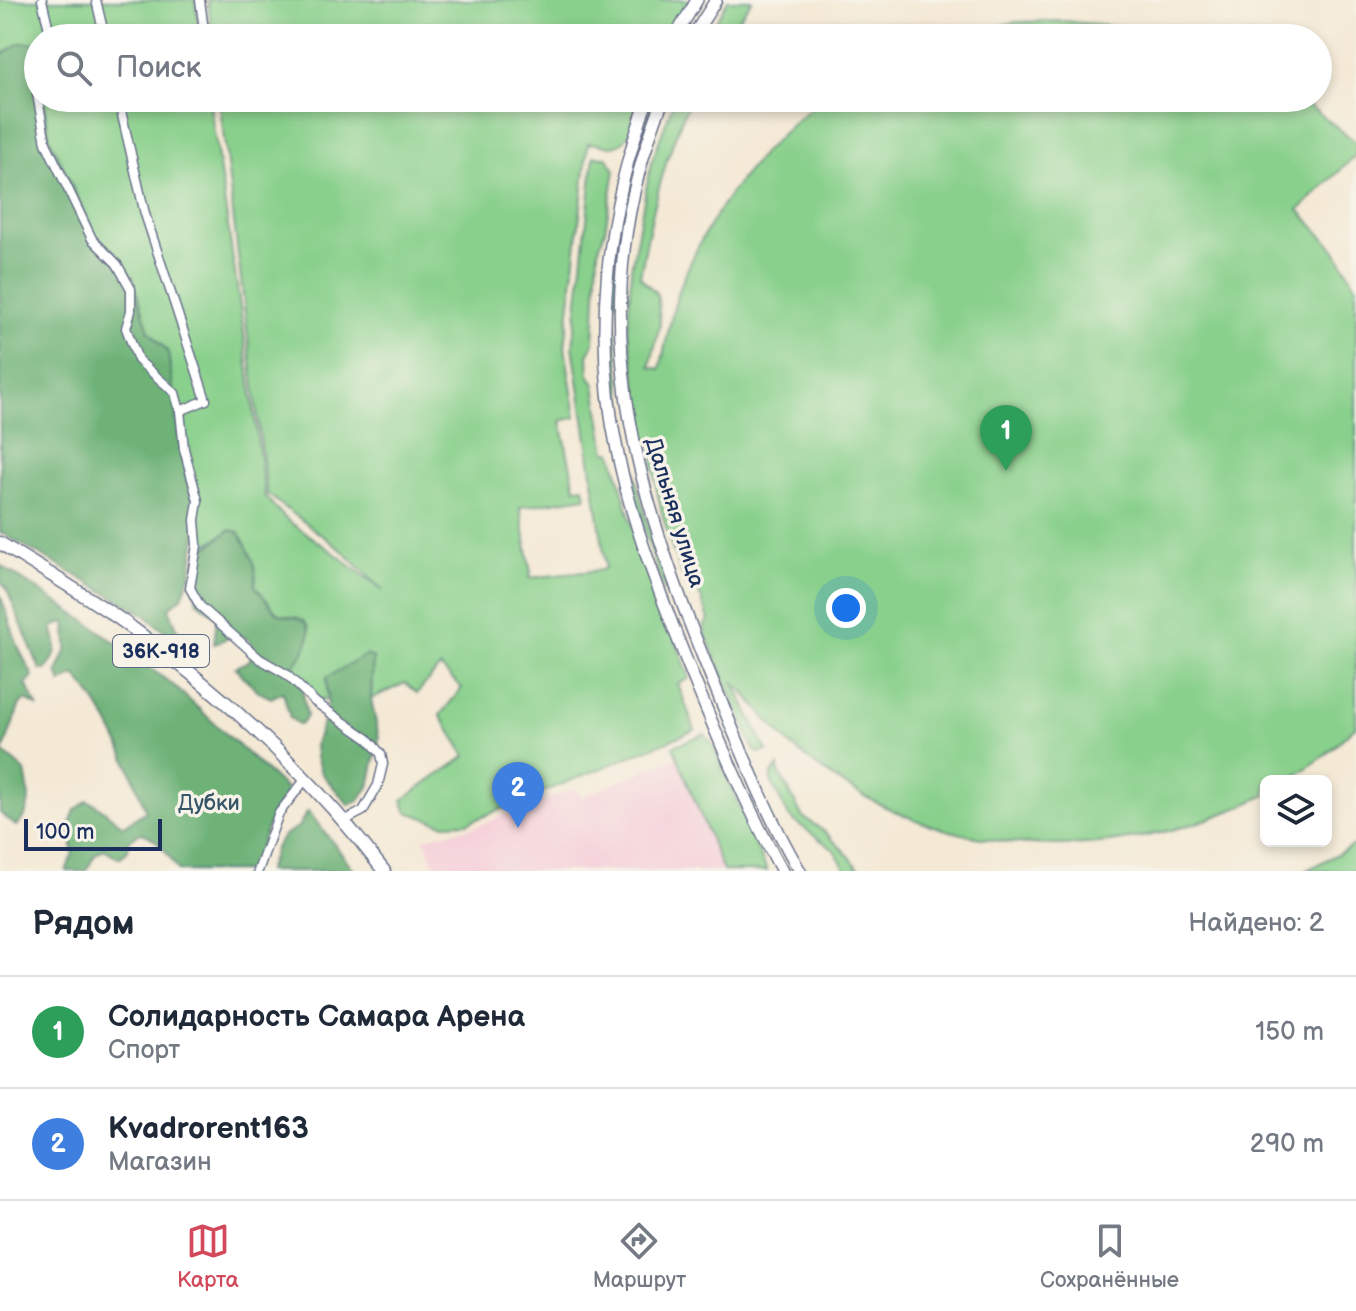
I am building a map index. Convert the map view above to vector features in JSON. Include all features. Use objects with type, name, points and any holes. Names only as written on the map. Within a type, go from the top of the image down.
[{"type":"main road","points":[[682,24],[697,0]]},
{"type":"main road","points":[[701,24],[716,0]]},
{"type":"main road","name":"Дальняя улица","points":[[643,112],[617,201],[606,271],[605,366],[618,456],[645,553],[668,615],[759,830],[782,871]]},
{"type":"main road","name":"Дальняя улица","points":[[660,112],[631,201],[620,281],[623,379],[641,481],[685,609],[751,771],[800,871]]},
{"type":"main road","points":[[605,310],[619,310]]},
{"type":"main road","name":"36К-918","points":[[0,543],[122,621],[202,683],[305,780],[344,821],[384,871]]},
{"type":"main road","points":[[668,615],[685,609]]},
{"type":"main road","points":[[736,778],[751,771]]},
{"type":"street","points":[[42,0],[48,24]]},
{"type":"street","points":[[96,0],[102,24]]},
{"type":"street","points":[[200,0],[203,24]]},
{"type":"street","points":[[40,112],[46,143],[92,239],[117,264],[131,289],[131,311],[126,328],[138,360],[175,393],[184,449],[198,501],[195,520],[197,545],[190,588],[200,606],[250,650],[286,674],[315,702],[368,739],[381,754],[383,764],[378,785],[363,811],[344,821]]},
{"type":"street","points":[[121,112],[145,214],[206,400],[180,411]]},
{"type":"street","points":[[258,871],[279,813],[305,780]]},
{"type":"shaded area","points":[[677,757],[723,871],[437,871],[424,838],[471,828],[576,788],[581,797]]},
{"type":"green space","points":[[0,0],[195,0],[198,24],[24,24],[24,44],[0,56]]},
{"type":"green space","points":[[208,0],[690,0],[677,24],[211,24]]},
{"type":"green space","points":[[728,0],[752,0],[735,24],[714,24]]},
{"type":"green space","points":[[1065,21],[1092,24],[1006,24]]},
{"type":"green space","points":[[24,43],[24,112],[46,112],[49,137],[97,239],[115,252],[132,277],[149,331],[168,352],[179,439],[198,521],[190,576],[182,597],[169,608],[185,649],[145,615],[0,532],[0,56]]},
{"type":"green space","points":[[46,112],[211,112],[265,497],[287,520],[383,591],[344,552],[267,494],[221,112],[638,112],[630,133],[620,144],[607,146],[588,143],[565,347],[576,417],[561,421],[575,488],[584,487],[586,497],[520,507],[531,573],[529,578],[602,570],[606,567],[573,346],[594,156],[606,157],[615,170],[605,230],[598,251],[594,342],[588,356],[589,374],[595,385],[606,452],[612,452],[632,525],[690,678],[678,684],[695,730],[467,823],[443,824],[407,812],[402,800],[466,756],[440,715],[462,688],[440,667],[417,693],[405,683],[371,699],[373,658],[360,660],[339,672],[328,699],[318,700],[290,669],[297,662],[298,618],[278,614],[255,586],[230,530],[202,548],[179,439],[168,352],[149,331],[132,277],[115,252],[97,239],[49,137]]},
{"type":"green space","points":[[650,112],[655,112],[642,148],[630,198],[616,302],[610,301],[613,244],[636,151]]},
{"type":"green space","points":[[670,112],[685,112],[660,186],[640,277],[657,294],[660,324],[650,367],[660,369],[679,291],[709,227],[741,179],[806,112],[1317,112],[1356,142],[1356,155],[1299,210],[1336,251],[1356,286],[1356,726],[1323,757],[1297,775],[1260,775],[1260,798],[1206,820],[1145,836],[1084,844],[1022,844],[962,834],[904,815],[847,786],[794,748],[733,681],[767,751],[759,753],[754,750],[705,633],[704,627],[709,619],[697,588],[684,579],[666,530],[655,479],[652,445],[644,440],[628,329],[631,269],[651,163]]},
{"type":"green space","points":[[610,321],[615,322],[621,390],[639,490],[669,588],[664,591],[642,523],[626,458],[615,392]]},
{"type":"green space","points":[[230,530],[239,532],[249,551],[254,564],[255,586],[278,613],[300,619],[309,630],[304,652],[290,669],[301,682],[307,716],[300,725],[290,718],[283,692],[271,698],[257,691],[235,667],[249,661],[254,648],[248,639],[235,634],[214,644],[217,617],[197,601],[193,580],[197,555]]},
{"type":"green space","name":"Дубки","points":[[0,565],[93,626],[173,685],[288,791],[272,815],[250,871],[179,871],[158,843],[141,833],[129,840],[128,851],[119,858],[104,849],[95,855],[86,871],[66,871],[73,853],[69,827],[75,810],[87,801],[123,826],[146,811],[125,757],[98,706],[75,675],[61,683],[57,672],[67,649],[66,622],[52,627],[55,655],[45,670],[40,669],[0,580]]},
{"type":"green space","points":[[0,594],[19,649],[33,676],[26,684],[37,706],[26,700],[20,704],[3,752],[25,771],[28,786],[26,814],[16,826],[0,813]]},
{"type":"green space","points":[[366,655],[373,658],[371,699],[379,738],[369,787],[359,800],[349,805],[321,773],[315,744],[326,714],[326,678]]},
{"type":"green space","points":[[705,734],[712,743],[767,871],[723,871],[673,746]]},
{"type":"green space","points":[[779,765],[778,770],[802,816],[825,832],[860,871],[847,871],[834,850],[789,817],[771,781],[771,775]]},
{"type":"green space","name":"Дубки","points":[[308,811],[355,871],[267,871],[276,846],[284,835],[298,827]]},
{"type":"green space","points":[[1356,844],[1356,871],[1305,871]]},
{"type":"place","name":"Солидарность Самара Арена","points":[[1006,471]]},
{"type":"place","name":"Kvadrorent163","points":[[518,828]]}]
